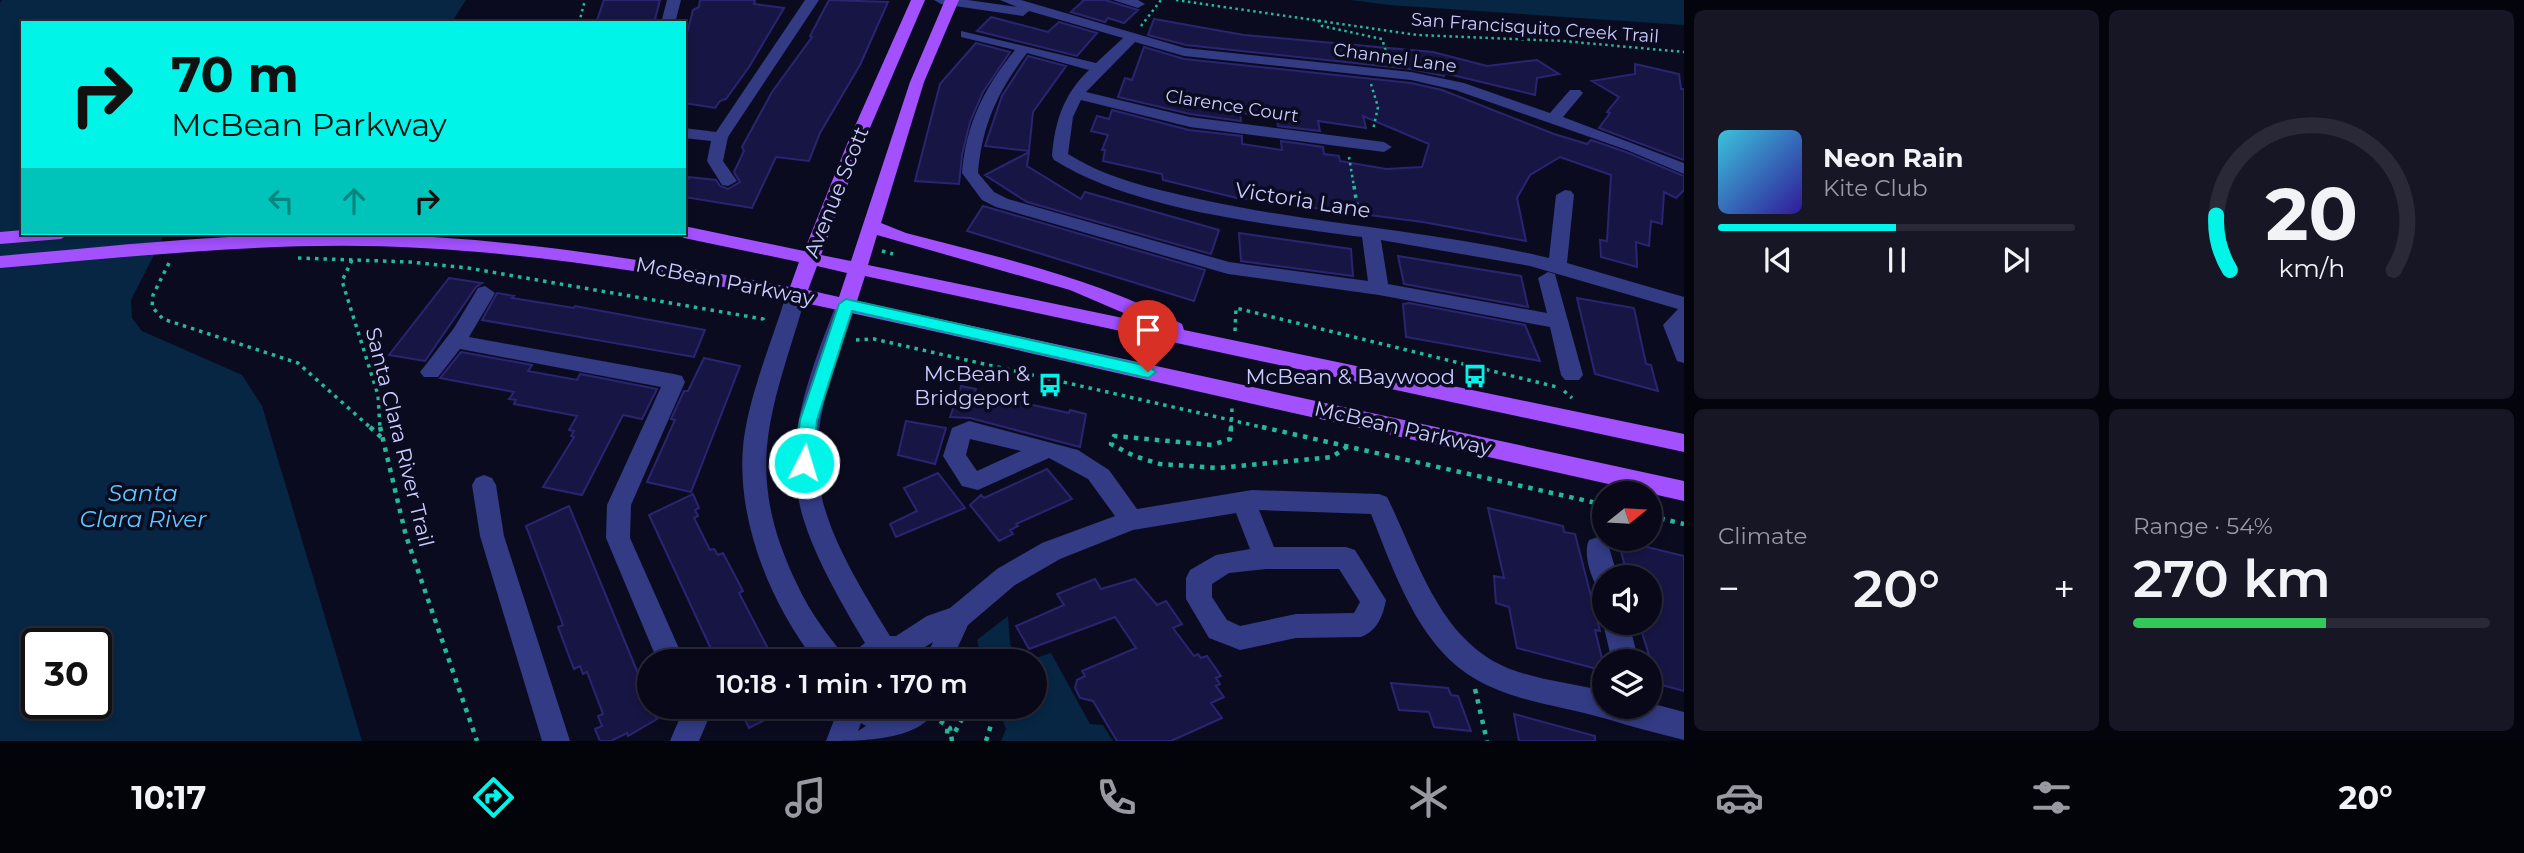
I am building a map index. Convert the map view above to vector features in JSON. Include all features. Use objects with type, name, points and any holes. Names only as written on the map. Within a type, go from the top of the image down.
[{"type":"main road","name":"Avenue Scott","points":[[796,295],[879,86],[918,0]]},
{"type":"main road","name":"Avenue Scott","points":[[846,304],[917,82],[948,0]]},
{"type":"main road","points":[[870,225],[900,237],[1131,305],[1189,338]]},
{"type":"main road","name":"McBean Parkway","points":[[686,232],[1684,443]]},
{"type":"main road","points":[[0,238],[37,235]]},
{"type":"main road","name":"McBean Parkway","points":[[0,262],[201,244],[340,240],[420,242],[523,250],[650,265],[846,304],[1684,491]]},
{"type":"street","points":[[669,21],[674,0]]},
{"type":"street","points":[[728,181],[715,161],[720,137],[812,0]]},
{"type":"street","points":[[948,0],[1049,15]]},
{"type":"street","points":[[1007,0],[1031,5],[1049,15]]},
{"type":"street","points":[[1049,15],[1064,0]]},
{"type":"street","points":[[1120,0],[1138,4]]},
{"type":"street","name":"Channel Lane","points":[[1049,15],[1184,52],[1411,76],[1459,86],[1633,147],[1684,169]]},
{"type":"street","points":[[966,34],[1099,68]]},
{"type":"street","name":"Victoria Lane","points":[[1130,39],[1075,94],[1060,126],[1060,156],[1085,173],[1127,188],[1228,212],[1479,249],[1553,272],[1684,304]]},
{"type":"street","points":[[1024,48],[995,84],[983,107],[970,173],[988,196],[1002,203],[1092,231],[1228,268],[1379,289],[1559,322]]},
{"type":"street","points":[[1553,120],[1575,93]]},
{"type":"street","name":"Clarence Court","points":[[1075,94],[1190,122],[1384,147]]},
{"type":"street","points":[[686,133],[720,137]]},
{"type":"street","points":[[1565,195],[1553,272],[1559,322],[1572,375]]},
{"type":"street","points":[[1371,234],[1379,289]]},
{"type":"street","points":[[431,372],[485,293]]},
{"type":"street","name":"Avenue Scott","points":[[796,295],[761,405],[754,442],[755,486],[768,545],[781,575],[822,649]]},
{"type":"street","name":"Avenue Scott","points":[[846,304],[808,420],[805,484],[827,547],[847,588],[888,649]]},
{"type":"street","points":[[1684,314],[1673,325],[1684,356]]},
{"type":"street","points":[[454,341],[674,382],[619,505],[618,538],[666,649]]},
{"type":"street","points":[[1045,450],[1075,459],[1097,472],[1131,520]]},
{"type":"street","points":[[484,485],[492,536],[556,741]]},
{"type":"street","points":[[901,649],[936,625],[959,617],[1006,577],[1051,551],[1131,520],[1242,501],[1284,499],[1379,504],[1404,565],[1446,638],[1477,666],[1498,677],[1592,702]]},
{"type":"street","points":[[1242,501],[1266,558]]},
{"type":"street","points":[[1266,558],[1346,558],[1373,600],[1371,612],[1361,625],[1342,628],[1296,626],[1240,638],[1218,629],[1199,599],[1199,578],[1225,564],[1266,558]]},
{"type":"street","points":[[943,649],[959,617]]},
{"type":"street","points":[[684,741],[694,719]]},
{"type":"street","points":[[840,741],[848,719]]},
{"type":"street","points":[[886,719],[897,722]]},
{"type":"street","points":[[868,741],[897,722],[909,719]]},
{"type":"street","points":[[1662,719],[1684,726]]},
{"type":"path","points":[[580,21],[585,0]]},
{"type":"path","points":[[1130,39],[1161,0]]},
{"type":"path","name":"San Francisquito Creek Trail","points":[[1175,0],[1417,34],[1553,40],[1684,52]]},
{"type":"path","points":[[1318,20],[1322,26],[1382,39],[1389,63]]},
{"type":"path","points":[[882,251],[893,254],[891,261]]},
{"type":"path","points":[[172,257],[153,295],[152,307],[163,319],[298,363],[381,437]]},
{"type":"path","name":"Santa Clara River Trail","points":[[477,741],[419,578],[393,490],[387,450],[381,437],[378,395],[342,281],[352,260],[424,262],[489,271],[763,320]]},
{"type":"path","points":[[1236,308],[1559,388],[1572,398]]},
{"type":"path","points":[[856,340],[874,339],[1592,502]]},
{"type":"path","points":[[1230,439],[1212,444],[1114,436],[1111,444],[1124,453],[1208,470],[1332,457],[1348,446]]},
{"type":"path","points":[[1662,519],[1684,524]]},
{"type":"path","points":[[1477,666],[1475,688],[1487,741]]},
{"type":"path","points":[[942,719],[950,728],[948,732],[952,741]]},
{"type":"path","points":[[948,732],[959,729],[962,719],[953,719]]},
{"type":"path","points":[[986,741],[989,719]]},
{"type":"water","name":"Santa Clara River","points":[[2,0],[466,0],[452,21],[21,21],[21,235],[164,235],[131,300],[132,318],[142,331],[242,375],[262,406],[362,741],[0,741]]},
{"type":"water","points":[[1351,0],[1684,0],[1684,25],[1389,5]]},
{"type":"water","points":[[1008,616],[1012,649],[979,649],[977,640]]},
{"type":"water","points":[[1051,653],[1090,724],[1103,725],[1113,741],[1001,741],[1006,729],[1002,719],[1047,719],[1047,654]]},
{"type":"building","points":[[604,0],[660,0],[655,21],[597,21]]},
{"type":"building","points":[[700,0],[755,0],[754,4],[784,8],[749,67],[726,99],[720,101],[715,108],[686,103],[686,37],[693,10],[699,7]]},
{"type":"building","points":[[829,0],[888,2],[860,65],[820,133],[809,161],[776,157],[752,208],[686,197],[686,182],[689,177],[716,180],[720,186],[728,189],[740,182],[734,172],[744,151],[742,147],[772,92],[812,37],[810,36]]},
{"type":"building","points":[[1084,0],[1105,0],[1138,10],[1124,23],[1108,18],[1105,22],[1071,12]]},
{"type":"building","points":[[991,17],[1048,32],[1059,22],[1097,33],[1077,56],[977,31]]},
{"type":"building","points":[[1154,19],[1244,35],[1433,52],[1487,66],[1537,60],[1559,74],[1537,78],[1535,95],[1444,73],[1444,76],[1411,69],[1186,45],[1148,35]]},
{"type":"building","points":[[976,43],[1010,52],[983,92],[970,122],[962,155],[959,184],[915,181],[940,84]]},
{"type":"building","points":[[1144,47],[1184,59],[1411,83],[1442,90],[1554,134],[1587,144],[1591,140],[1626,152],[1684,176],[1684,190],[1676,198],[1664,192],[1662,224],[1651,221],[1649,246],[1636,242],[1637,267],[1601,257],[1600,240],[1607,241],[1611,175],[1560,157],[1530,175],[1517,198],[1526,241],[1423,222],[1237,198],[1163,180],[1162,174],[1103,161],[1105,150],[1102,150],[1108,135],[1091,131],[1097,116],[1109,119],[1112,110],[1189,130],[1242,136],[1242,144],[1282,150],[1281,141],[1323,147],[1324,154],[1339,156],[1340,161],[1386,169],[1422,167],[1429,144],[1363,116],[1366,128],[1318,121],[1320,131],[1278,126],[1276,117],[1240,113],[1241,121],[1190,114],[1118,97],[1125,78],[1132,80]]},
{"type":"building","points":[[1028,56],[1066,66],[1033,112],[1029,151],[985,146],[1002,96]]},
{"type":"building","points":[[1635,64],[1679,74],[1681,89],[1684,89],[1684,160],[1599,128],[1619,97],[1592,81],[1635,74]]},
{"type":"building","points":[[1029,152],[1027,166],[1081,199],[1085,192],[1219,230],[1211,254],[1027,202],[985,175]]},
{"type":"building","points":[[983,206],[1205,270],[1194,301],[967,231]]},
{"type":"building","points":[[1239,233],[1351,249],[1353,276],[1241,261]]},
{"type":"building","points":[[1398,256],[1521,276],[1528,307],[1404,284]]},
{"type":"building","points":[[449,278],[482,283],[476,287],[425,361],[389,355]]},
{"type":"building","points":[[497,293],[514,296],[512,298],[574,308],[575,306],[705,330],[694,357],[482,320]]},
{"type":"building","points":[[1577,298],[1634,308],[1646,364],[1651,365],[1658,391],[1595,374]]},
{"type":"building","points":[[1403,304],[1525,325],[1540,361],[1406,337]]},
{"type":"building","points":[[461,352],[532,365],[528,371],[577,380],[580,374],[657,389],[642,419],[623,415],[582,495],[543,487],[574,437],[571,436],[574,431],[569,430],[577,416],[514,404],[516,400],[509,399],[514,392],[440,378]]},
{"type":"building","points":[[704,358],[740,366],[691,492],[647,482],[675,420],[671,419]]},
{"type":"building","points":[[961,386],[976,389],[975,392],[1069,413],[1070,410],[1086,414],[1080,447],[970,418],[950,417]]},
{"type":"building","points":[[906,421],[946,428],[935,464],[898,455]]},
{"type":"building","points":[[1047,469],[1072,499],[1016,524],[1018,526],[1010,530],[1013,534],[999,541],[970,505],[981,495],[984,498]]},
{"type":"building","points":[[938,473],[965,508],[896,537],[890,524],[917,511],[904,488]]},
{"type":"building","points":[[693,494],[699,508],[695,510],[698,516],[694,518],[710,550],[714,549],[718,555],[723,553],[743,591],[739,593],[768,649],[711,649],[649,515]]},
{"type":"building","points":[[569,506],[637,671],[637,719],[657,719],[628,736],[627,733],[611,741],[600,741],[595,729],[602,726],[598,716],[603,714],[587,672],[583,674],[580,666],[574,669],[558,627],[563,625],[526,526]]},
{"type":"building","points":[[1488,508],[1563,526],[1564,532],[1575,534],[1592,600],[1592,635],[1596,635],[1600,649],[1592,649],[1592,668],[1517,648],[1509,607],[1496,603],[1494,576],[1504,578]]},
{"type":"building","points":[[1621,551],[1662,551],[1684,556],[1684,691],[1662,685],[1662,649],[1647,649],[1643,635],[1662,635],[1662,565],[1625,565]]},
{"type":"building","points":[[1095,579],[1101,589],[1135,579],[1157,605],[1166,601],[1182,624],[1173,628],[1194,656],[1207,656],[1221,676],[1216,678],[1220,684],[1216,686],[1224,697],[1211,703],[1222,718],[1171,741],[1117,741],[1093,701],[1080,698],[1075,688],[1077,680],[1085,676],[1082,671],[1136,648],[1115,617],[1029,649],[1016,626],[1064,605],[1057,594]]},
{"type":"building","points":[[1391,683],[1448,688],[1451,695],[1458,696],[1471,731],[1434,727],[1429,712],[1399,710]]},
{"type":"building","points":[[1514,714],[1595,736],[1595,741],[1519,741]]},
{"type":"building","points":[[745,719],[767,719],[749,728]]},
{"type":"place","name":"McBean & Baywood","points":[[1475,376]]},
{"type":"place","name":"McBean & Bridgeport","points":[[1050,385]]},
{"type":"route","points":[[804,463],[808,420],[846,304],[1148,372]]}]
